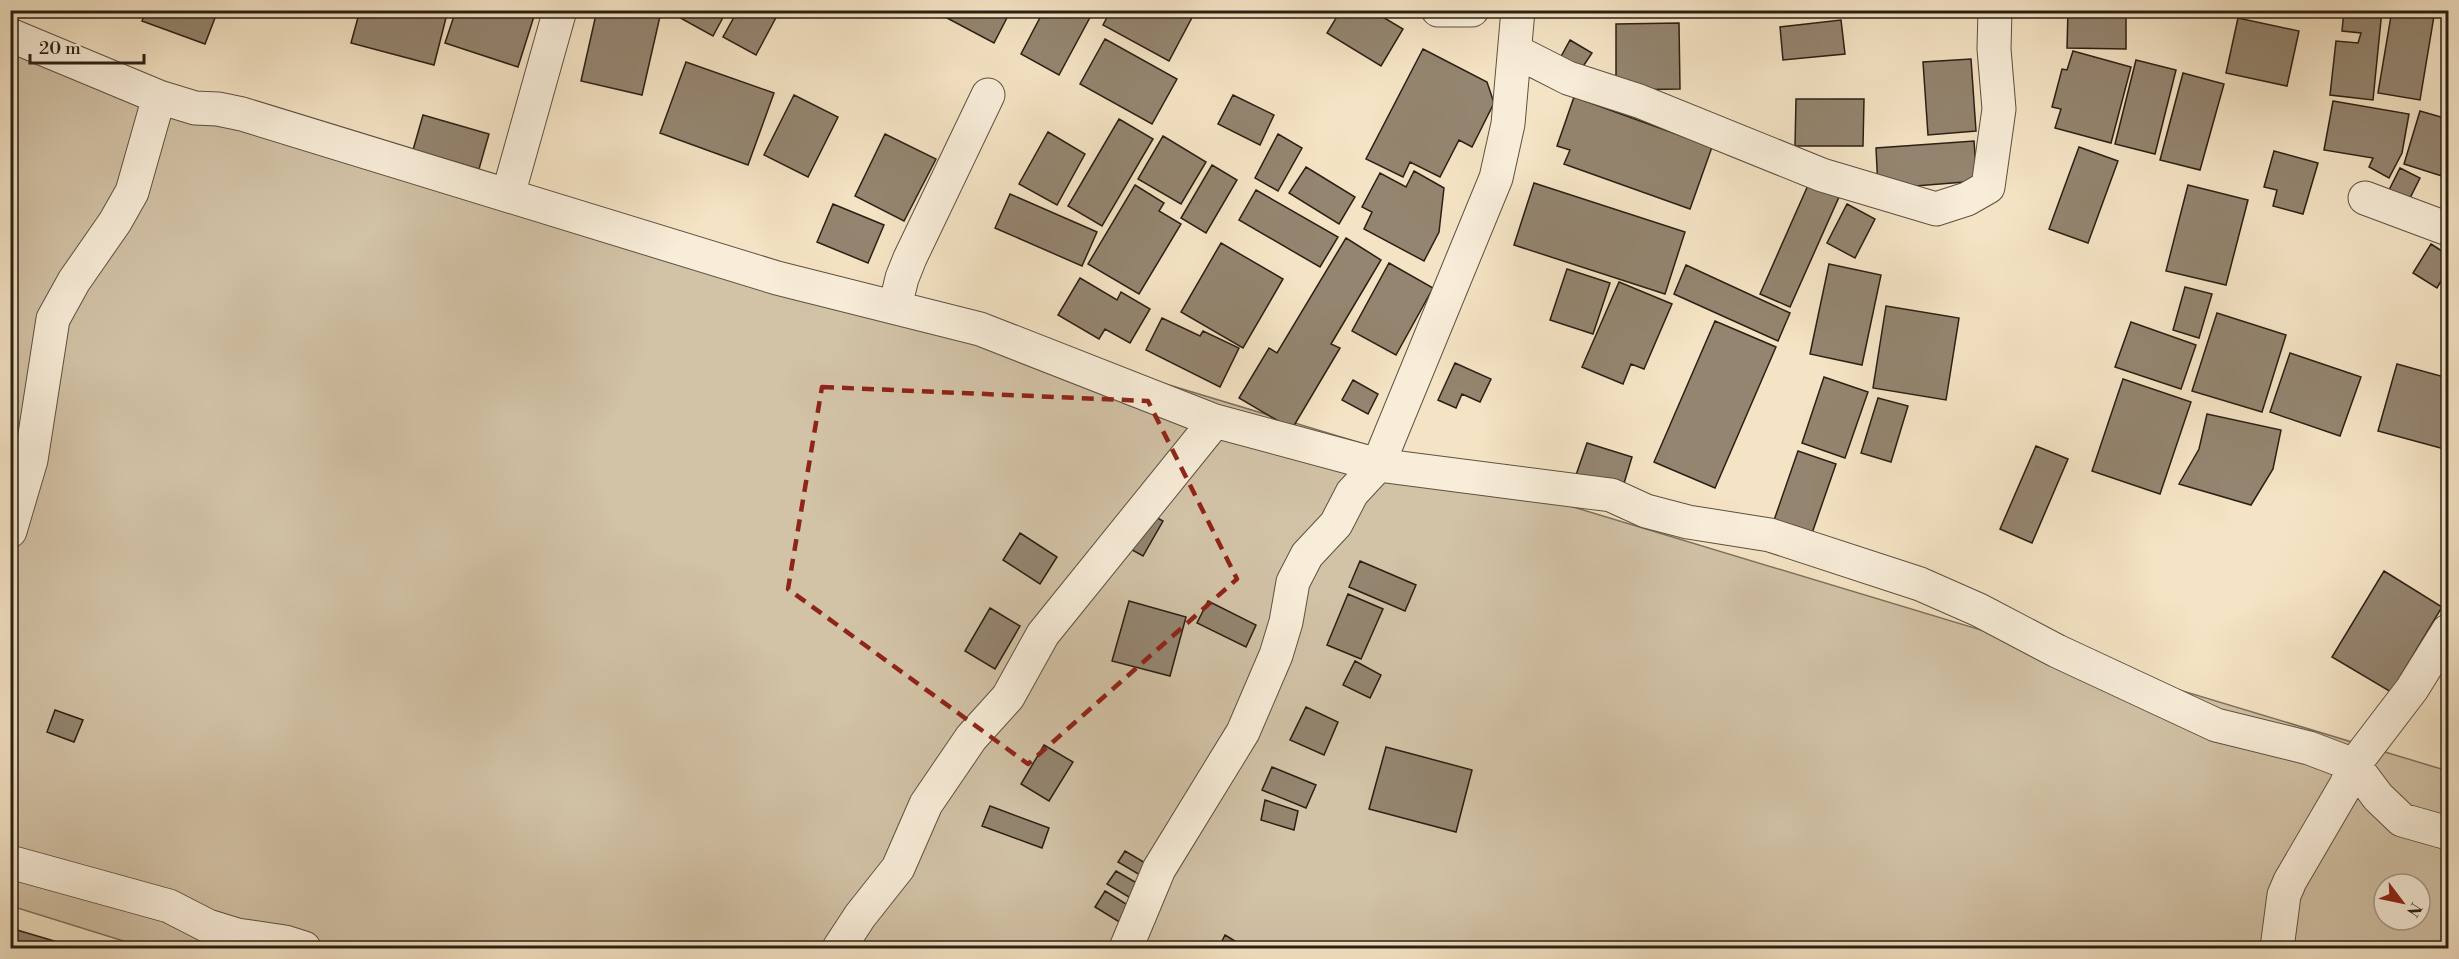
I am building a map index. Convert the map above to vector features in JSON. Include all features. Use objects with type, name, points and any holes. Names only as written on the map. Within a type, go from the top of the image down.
[{"type":"street","points":[[508,195],[560,10]]},
{"type":"street","points":[[1438,10],[1472,10]]},
{"type":"street","points":[[1126,948],[1159,869],[1244,732],[1276,655],[1286,621],[1293,582],[1307,555],[1336,524],[1352,493],[1378,465],[1496,178],[1508,124],[1518,10]]},
{"type":"street","points":[[1515,51],[1568,78],[1599,90],[1639,101],[1822,176],[1936,209],[1967,199],[1988,187],[1999,109],[1994,49],[1995,10]]},
{"type":"street","points":[[10,35],[159,97],[195,108],[218,109],[242,114],[777,278],[980,329],[1215,421],[1378,465],[1611,495],[1646,511],[1688,522],[1770,535],[1812,547],[1920,584],[1979,610],[2046,646],[2216,725],[2309,748],[2354,765],[2378,797],[2402,820],[2448,833]]},
{"type":"street","points":[[895,308],[902,278],[910,258],[988,95]]},
{"type":"street","points":[[10,531],[31,460],[53,319],[74,281],[115,222],[132,192],[159,97]]},
{"type":"street","points":[[2365,198],[2448,229]]},
{"type":"street","points":[[838,948],[898,868],[926,804],[971,738],[1008,697],[1043,634],[1215,421]]},
{"type":"street","points":[[2277,948],[2284,895],[2289,881],[2346,785],[2354,765],[2412,689],[2448,631]]},
{"type":"street","points":[[10,862],[169,906],[208,926],[237,936],[285,942],[304,948]]},
{"type":"highlighted area","points":[[822,387],[1148,401],[1237,579],[1028,764],[788,589]]},
{"type":"shaded area","points":[[10,40],[367,143],[2448,771],[2448,948],[146,948],[11,906]]},
{"type":"building","points":[[146,10],[218,10],[205,44],[142,21]]},
{"type":"building","points":[[360,10],[448,10],[434,65],[351,43]]},
{"type":"building","points":[[456,10],[536,10],[518,67],[445,43]]},
{"type":"building","points":[[597,10],[661,12],[642,95],[581,81]]},
{"type":"building","points":[[666,10],[727,10],[713,36]]},
{"type":"building","points":[[738,10],[780,10],[756,55],[723,37]]},
{"type":"building","points":[[932,10],[1011,10],[994,43]]},
{"type":"building","points":[[1044,10],[1094,10],[1059,75],[1021,54]]},
{"type":"building","points":[[1111,10],[1196,10],[1169,61],[1103,25]]},
{"type":"building","points":[[1341,10],[1356,12],[1357,10],[1385,10],[1381,16],[1403,29],[1381,66],[1327,33]]},
{"type":"building","points":[[1927,10],[1965,10],[1965,15],[1927,16]]},
{"type":"building","points":[[2068,10],[2126,10],[2126,49],[2067,48]]},
{"type":"building","points":[[2344,10],[2382,10],[2373,100],[2330,95],[2336,41],[2358,43],[2361,33],[2342,31]]},
{"type":"building","points":[[2392,10],[2435,10],[2420,100],[2378,93]]},
{"type":"building","points":[[2238,18],[2299,31],[2287,86],[2226,73]]},
{"type":"building","points":[[1841,20],[1845,54],[1783,60],[1780,27]]},
{"type":"building","points":[[1679,23],[1680,89],[1616,90],[1616,24]]},
{"type":"building","points":[[1105,39],[1177,79],[1152,124],[1080,84]]},
{"type":"building","points":[[1570,40],[1592,53],[1578,74],[1558,62]]},
{"type":"building","points":[[1423,49],[1487,82],[1494,103],[1472,147],[1459,140],[1440,177],[1410,162],[1403,177],[1366,159]]},
{"type":"building","points":[[2073,51],[2131,67],[2111,143],[2055,128],[2061,109],[2052,107],[2062,69],[2067,70]]},
{"type":"building","points":[[1971,59],[1976,131],[1928,135],[1923,62]]},
{"type":"building","points":[[2136,60],[2176,70],[2155,154],[2115,144]]},
{"type":"building","points":[[686,62],[774,93],[748,165],[660,133]]},
{"type":"building","points":[[2183,73],[2224,84],[2200,170],[2160,160]]},
{"type":"building","points":[[794,95],[838,117],[808,177],[764,155]]},
{"type":"building","points":[[1233,95],[1274,115],[1260,145],[1218,124]]},
{"type":"building","points":[[1574,97],[1712,147],[1690,209],[1564,164],[1570,150],[1557,146]]},
{"type":"building","points":[[1796,99],[1864,99],[1863,146],[1795,146]]},
{"type":"building","points":[[2333,101],[2409,114],[2402,153],[2389,178],[2369,167],[2373,158],[2324,150]]},
{"type":"building","points":[[2420,111],[2448,119],[2448,178],[2404,164]]},
{"type":"building","points":[[423,115],[489,134],[479,169],[413,150]]},
{"type":"building","points":[[1119,119],[1153,139],[1102,226],[1068,206]]},
{"type":"building","points":[[1048,132],[1085,154],[1057,205],[1019,184]]},
{"type":"building","points":[[885,134],[936,159],[904,221],[855,196]]},
{"type":"building","points":[[1278,134],[1302,148],[1278,191],[1255,178]]},
{"type":"building","points":[[1163,136],[1206,162],[1181,204],[1138,179]]},
{"type":"building","points":[[1974,141],[1977,181],[1878,189],[1876,148]]},
{"type":"building","points":[[2079,147],[2118,161],[2088,243],[2049,229]]},
{"type":"building","points":[[2274,151],[2318,163],[2303,214],[2273,206],[2277,190],[2264,187]]},
{"type":"building","points":[[1212,165],[1237,180],[1206,233],[1181,218]]},
{"type":"building","points":[[1306,167],[1355,197],[1339,224],[1289,193]]},
{"type":"building","points":[[2400,168],[2420,178],[2406,206],[2386,196]]},
{"type":"building","points":[[1414,171],[1444,188],[1439,232],[1424,261],[1364,229],[1372,212],[1362,207],[1380,173],[1406,187]]},
{"type":"building","points":[[1534,183],[1685,232],[1665,294],[1514,245]]},
{"type":"building","points":[[1809,183],[1839,197],[1790,307],[1760,294]]},
{"type":"building","points":[[1135,185],[1164,203],[1159,211],[1181,224],[1139,294],[1088,264]]},
{"type":"building","points":[[2188,185],[2248,200],[2226,285],[2166,271]]},
{"type":"building","points":[[1256,190],[1338,237],[1320,267],[1239,220]]},
{"type":"building","points":[[1010,194],[1097,232],[1082,266],[995,228]]},
{"type":"building","points":[[833,204],[884,225],[868,263],[817,242]]},
{"type":"building","points":[[1847,204],[1875,219],[1855,258],[1827,243]]},
{"type":"building","points":[[1346,238],[1381,260],[1331,344],[1340,348],[1292,429],[1239,398],[1269,348],[1277,353]]},
{"type":"building","points":[[1221,243],[1283,279],[1243,348],[1181,312]]},
{"type":"building","points":[[2431,244],[2448,255],[2448,269],[2437,288],[2413,273]]},
{"type":"building","points":[[1389,263],[1433,288],[1396,355],[1352,331]]},
{"type":"building","points":[[1829,264],[1881,275],[1862,365],[1810,354]]},
{"type":"building","points":[[1686,265],[1790,313],[1778,341],[1674,294]]},
{"type":"building","points":[[1567,269],[1610,283],[1593,334],[1550,320]]},
{"type":"building","points":[[1080,278],[1117,300],[1121,292],[1150,309],[1130,343],[1105,329],[1099,339],[1058,315]]},
{"type":"building","points":[[1619,282],[1672,304],[1644,369],[1631,364],[1623,384],[1582,367]]},
{"type":"building","points":[[2185,287],[2212,294],[2199,338],[2173,330]]},
{"type":"building","points":[[1886,306],[1959,318],[1946,400],[1873,388]]},
{"type":"building","points":[[2217,313],[2286,335],[2262,412],[2192,391]]},
{"type":"building","points":[[1162,318],[1200,336],[1203,331],[1239,348],[1220,387],[1146,350]]},
{"type":"building","points":[[1715,321],[1776,347],[1715,488],[1654,462]]},
{"type":"building","points":[[2131,322],[2196,345],[2181,389],[2115,367]]},
{"type":"building","points":[[2290,353],[2361,377],[2340,436],[2270,412]]},
{"type":"building","points":[[1455,363],[1491,379],[1480,402],[1462,394],[1456,408],[1438,400]]},
{"type":"building","points":[[2397,364],[2448,378],[2448,450],[2378,431]]},
{"type":"building","points":[[1824,377],[1868,392],[1845,458],[1802,443]]},
{"type":"building","points":[[2123,379],[2191,402],[2160,494],[2092,471]]},
{"type":"building","points":[[1353,380],[1378,394],[1368,414],[1342,400]]},
{"type":"building","points":[[1878,398],[1908,406],[1891,462],[1861,453]]},
{"type":"building","points":[[2207,414],[2281,430],[2273,469],[2251,505],[2179,484],[2199,449]]},
{"type":"building","points":[[1587,443],[1632,457],[1622,490],[1576,475]]},
{"type":"building","points":[[2036,446],[2068,459],[2032,543],[2000,529]]},
{"type":"building","points":[[1798,451],[1836,464],[1810,539],[1772,526]]},
{"type":"building","points":[[1145,511],[1163,521],[1143,556],[1125,546]]},
{"type":"building","points":[[1020,533],[1057,557],[1040,584],[1003,560]]},
{"type":"building","points":[[1360,561],[1416,585],[1405,611],[1349,587]]},
{"type":"building","points":[[2384,571],[2442,607],[2391,692],[2332,657]]},
{"type":"building","points":[[1348,594],[1383,609],[1361,659],[1327,645]]},
{"type":"building","points":[[1129,601],[1186,617],[1170,676],[1112,661]]},
{"type":"building","points":[[1208,601],[1256,625],[1246,647],[1197,623]]},
{"type":"building","points":[[990,608],[1020,626],[995,669],[965,651]]},
{"type":"building","points":[[1355,661],[1381,675],[1370,698],[1343,685]]},
{"type":"building","points":[[1306,707],[1338,722],[1324,755],[1290,740]]},
{"type":"building","points":[[55,710],[83,720],[74,742],[47,732]]},
{"type":"building","points":[[1044,745],[1073,762],[1049,801],[1021,784]]},
{"type":"building","points":[[1386,747],[1472,770],[1456,832],[1369,809]]},
{"type":"building","points":[[1272,767],[1316,785],[1306,808],[1262,790]]},
{"type":"building","points":[[1265,800],[1298,811],[1294,830],[1261,820]]},
{"type":"building","points":[[990,806],[1049,828],[1042,848],[982,826]]},
{"type":"building","points":[[1125,851],[1147,864],[1140,875],[1118,862]]},
{"type":"building","points":[[1116,871],[1142,886],[1134,900],[1107,884]]},
{"type":"building","points":[[1105,891],[1131,907],[1121,923],[1095,907]]},
{"type":"building","points":[[17,930],[71,946],[70,948],[12,948]]},
{"type":"building","points":[[1225,935],[1243,946],[1226,948],[1220,945]]}]
